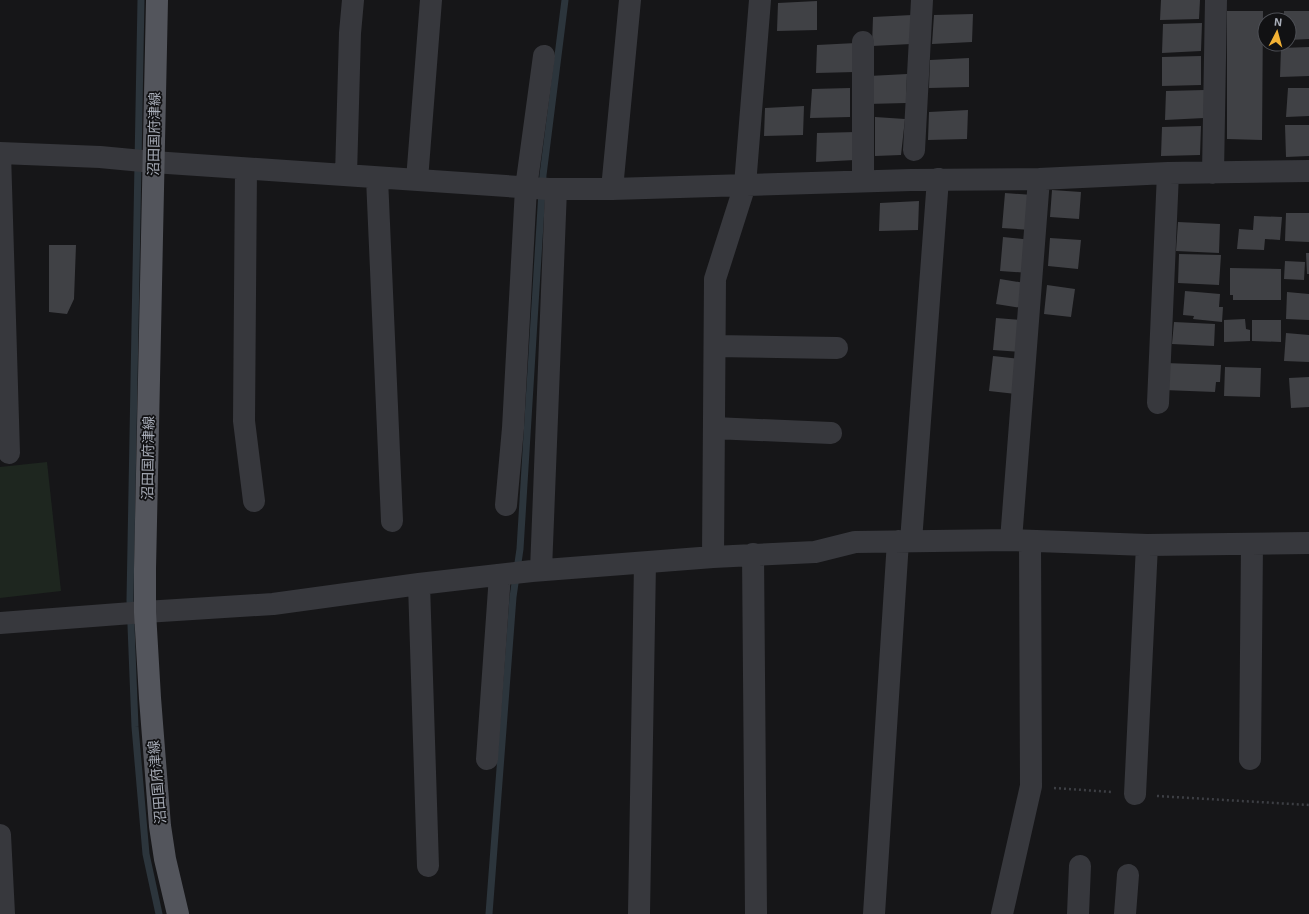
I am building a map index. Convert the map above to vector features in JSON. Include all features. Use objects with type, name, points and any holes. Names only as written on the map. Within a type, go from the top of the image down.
[{"type":"main road","name":"沼田国府津線","points":[[157,0],[145,612],[160,826],[165,859],[178,914]]},
{"type":"street","points":[[346,175],[350,33],[353,0]]},
{"type":"street","points":[[417,180],[431,0]]},
{"type":"street","points":[[612,189],[630,0]]},
{"type":"street","points":[[713,557],[715,279],[745,185],[760,0]]},
{"type":"street","points":[[914,150],[922,0]]},
{"type":"street","points":[[1213,173],[1216,0]]},
{"type":"street","points":[[863,42],[863,181]]},
{"type":"street","points":[[537,570],[541,188],[544,56]]},
{"type":"street","points":[[9,453],[0,153],[100,157],[246,169],[541,188],[612,189],[938,179],[1039,179],[1168,173],[1309,171]]},
{"type":"street","points":[[246,169],[244,421],[254,501]]},
{"type":"street","points":[[1158,403],[1168,173]]},
{"type":"street","points":[[377,178],[392,521]]},
{"type":"street","points":[[874,914],[905,541],[938,179]]},
{"type":"street","points":[[1002,914],[1031,786],[1020,540],[1039,179]]},
{"type":"street","points":[[506,505],[513,428],[541,188]]},
{"type":"street","points":[[715,346],[837,348]]},
{"type":"street","points":[[714,428],[831,433]]},
{"type":"street","points":[[0,623],[273,604],[537,570],[753,554],[814,552],[855,542],[1020,540],[1147,545],[1309,543]]},
{"type":"street","points":[[1250,759],[1252,544]]},
{"type":"street","points":[[1135,794],[1147,545]]},
{"type":"street","points":[[753,554],[756,914]]},
{"type":"street","points":[[638,914],[645,563]]},
{"type":"street","points":[[487,759],[504,575]]},
{"type":"street","points":[[419,584],[428,866]]},
{"type":"street","points":[[0,835],[4,914]]},
{"type":"street","points":[[1078,914],[1080,866]]},
{"type":"street","points":[[1125,914],[1128,875]]},
{"type":"path","points":[[1031,786],[1309,805]]},
{"type":"shaded area","points":[[47,462],[61,591],[0,598],[0,467]]},
{"type":"building","points":[[1161,0],[1200,0],[1199,19],[1160,20]]},
{"type":"building","points":[[817,1],[817,30],[777,31],[778,3]]},
{"type":"building","points":[[1227,11],[1263,11],[1257,12],[1257,52],[1263,52],[1262,140],[1227,139]]},
{"type":"building","points":[[1309,11],[1309,39],[1297,40],[1297,12],[1284,12]]},
{"type":"building","points":[[973,14],[972,42],[932,44],[934,15]]},
{"type":"building","points":[[912,15],[911,44],[872,46],[873,17]]},
{"type":"building","points":[[1202,23],[1201,51],[1162,53],[1163,24]]},
{"type":"building","points":[[856,43],[855,72],[816,73],[817,45]]},
{"type":"building","points":[[1297,47],[1309,47],[1309,76],[1280,77],[1281,52],[1297,52]]},
{"type":"building","points":[[1201,56],[1201,85],[1162,86],[1162,57]]},
{"type":"building","points":[[969,58],[969,87],[929,88],[930,60]]},
{"type":"building","points":[[907,74],[906,103],[867,104],[869,76]]},
{"type":"building","points":[[850,88],[850,117],[810,118],[812,89]]},
{"type":"building","points":[[1288,88],[1309,88],[1309,116],[1286,117]]},
{"type":"building","points":[[1204,90],[1204,118],[1165,120],[1166,91]]},
{"type":"building","points":[[804,106],[803,135],[764,136],[765,108]]},
{"type":"building","points":[[968,110],[967,139],[928,140],[929,112]]},
{"type":"building","points":[[875,117],[905,119],[901,155],[875,156]]},
{"type":"building","points":[[1285,125],[1309,125],[1309,156],[1286,157]]},
{"type":"building","points":[[1201,126],[1200,155],[1161,156],[1162,127]]},
{"type":"building","points":[[856,132],[855,160],[816,162],[817,133]]},
{"type":"building","points":[[1052,190],[1081,192],[1079,219],[1050,217]]},
{"type":"building","points":[[1005,193],[1033,195],[1031,230],[1002,228]]},
{"type":"building","points":[[919,201],[918,230],[879,231],[880,203]]},
{"type":"building","points":[[1286,213],[1309,213],[1309,242],[1285,241]]},
{"type":"building","points":[[1254,216],[1282,217],[1280,240],[1265,239],[1264,250],[1237,249],[1239,229],[1253,230]]},
{"type":"building","points":[[1178,222],[1220,224],[1219,253],[1176,251]]},
{"type":"building","points":[[1003,237],[1032,240],[1029,273],[1000,271]]},
{"type":"building","points":[[1050,238],[1081,240],[1078,269],[1048,266]]},
{"type":"building","points":[[49,245],[76,245],[74,299],[67,314],[49,312]]},
{"type":"building","points":[[1306,253],[1309,253],[1309,274],[1307,274]]},
{"type":"building","points":[[1179,254],[1221,255],[1219,285],[1178,283]]},
{"type":"building","points":[[1285,261],[1305,262],[1304,280],[1284,279]]},
{"type":"building","points":[[1230,268],[1281,269],[1281,300],[1233,300],[1233,295],[1230,295]]},
{"type":"building","points":[[1000,279],[1025,283],[1022,308],[996,304]]},
{"type":"building","points":[[1047,285],[1075,289],[1071,317],[1044,314]]},
{"type":"building","points":[[1185,291],[1220,294],[1219,307],[1223,307],[1222,322],[1193,319],[1194,316],[1183,315]]},
{"type":"building","points":[[1287,292],[1309,294],[1309,320],[1286,319]]},
{"type":"building","points":[[996,318],[1023,320],[1020,352],[993,350]]},
{"type":"building","points":[[1245,319],[1246,329],[1250,330],[1250,341],[1224,342],[1224,320]]},
{"type":"building","points":[[1252,320],[1281,320],[1281,342],[1252,341]]},
{"type":"building","points":[[1174,322],[1215,324],[1214,346],[1172,344]]},
{"type":"building","points":[[1286,333],[1309,335],[1309,362],[1284,361]]},
{"type":"building","points":[[993,356],[1020,359],[1016,394],[989,391]]},
{"type":"building","points":[[1165,363],[1221,365],[1220,382],[1216,382],[1215,392],[1164,390]]},
{"type":"building","points":[[1225,367],[1261,368],[1260,397],[1224,396]]},
{"type":"building","points":[[1309,377],[1309,407],[1291,408],[1289,378]]},
{"type":"waterway","points":[[141,0],[130,600],[135,727],[146,854],[159,914]]},
{"type":"waterway","points":[[489,914],[513,597],[520,549],[543,175],[565,0]]}]
